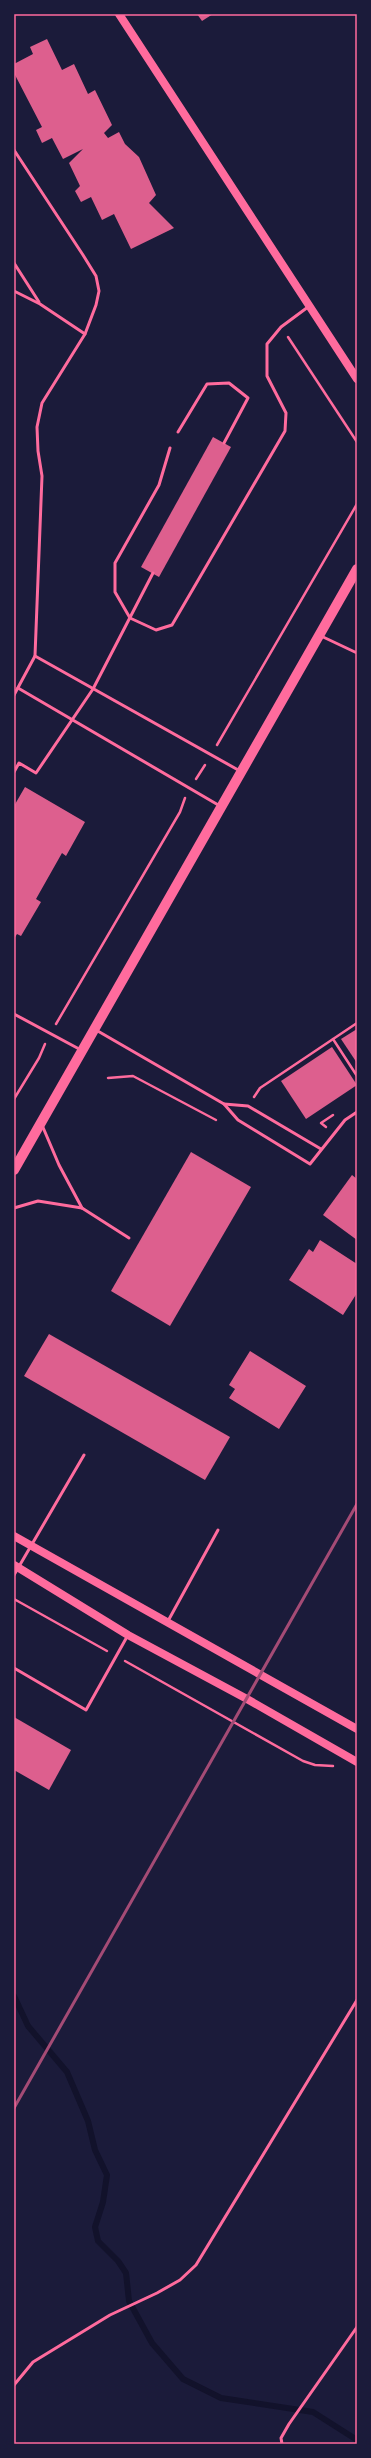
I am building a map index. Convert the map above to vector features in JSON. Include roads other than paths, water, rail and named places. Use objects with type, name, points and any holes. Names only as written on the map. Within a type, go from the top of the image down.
[{"type":"main road","points":[[118,14],[357,379]]},
{"type":"main road","points":[[14,1170],[320,635],[354,581],[357,569]]},
{"type":"main road","points":[[14,1536],[357,1729]]},
{"type":"main road","points":[[15,1569],[128,1635],[247,1699],[357,1762]]},
{"type":"lane","points":[[14,150],[96,276],[98,291],[96,305],[84,334],[42,403],[37,426],[38,451],[42,476],[35,656],[14,695]]},
{"type":"lane","points":[[14,263],[40,304]]},
{"type":"lane","points":[[14,290],[40,304],[84,334]]},
{"type":"lane","points":[[170,448],[159,484],[115,563],[115,592],[130,618],[156,630],[172,625],[286,431],[286,413],[267,376],[267,344],[281,327],[309,306]]},
{"type":"lane","points":[[178,432],[207,384],[229,383],[248,398],[224,444]]},
{"type":"lane","points":[[14,772],[19,763],[36,773],[93,689],[153,573]]},
{"type":"lane","points":[[320,635],[357,653]]},
{"type":"lane","points":[[35,656],[241,772]]},
{"type":"lane","points":[[18,688],[221,807]]},
{"type":"lane","points":[[14,1014],[82,1051]]},
{"type":"lane","points":[[94,1029],[224,1104],[238,1120],[310,1164],[345,1120],[357,1112]]},
{"type":"lane","points":[[224,1104],[248,1106],[321,1149]]},
{"type":"lane","points":[[41,1123],[59,1165],[82,1208]]},
{"type":"lane","points":[[14,1208],[38,1200],[82,1208],[129,1238]]},
{"type":"lane","points":[[15,1569],[31,1546],[84,1455]]},
{"type":"lane","points":[[167,1623],[218,1530]]},
{"type":"lane","points":[[14,1668],[86,1710],[128,1635]]},
{"type":"lane","points":[[14,2385],[34,2362],[110,2315],[151,2297],[180,2280],[196,2265],[357,2000]]},
{"type":"lane","points":[[282,2444],[281,2438],[289,2424],[357,2327]]},
{"type":"waterway","points":[[14,1996],[28,2026],[67,2072],[88,2121],[95,2150],[107,2175],[103,2202],[95,2227],[98,2241],[118,2261],[126,2273],[129,2301],[152,2343],[183,2379],[221,2398],[313,2412],[357,2440]]},
{"type":"railway","points":[[14,2108],[357,1504]]}]
